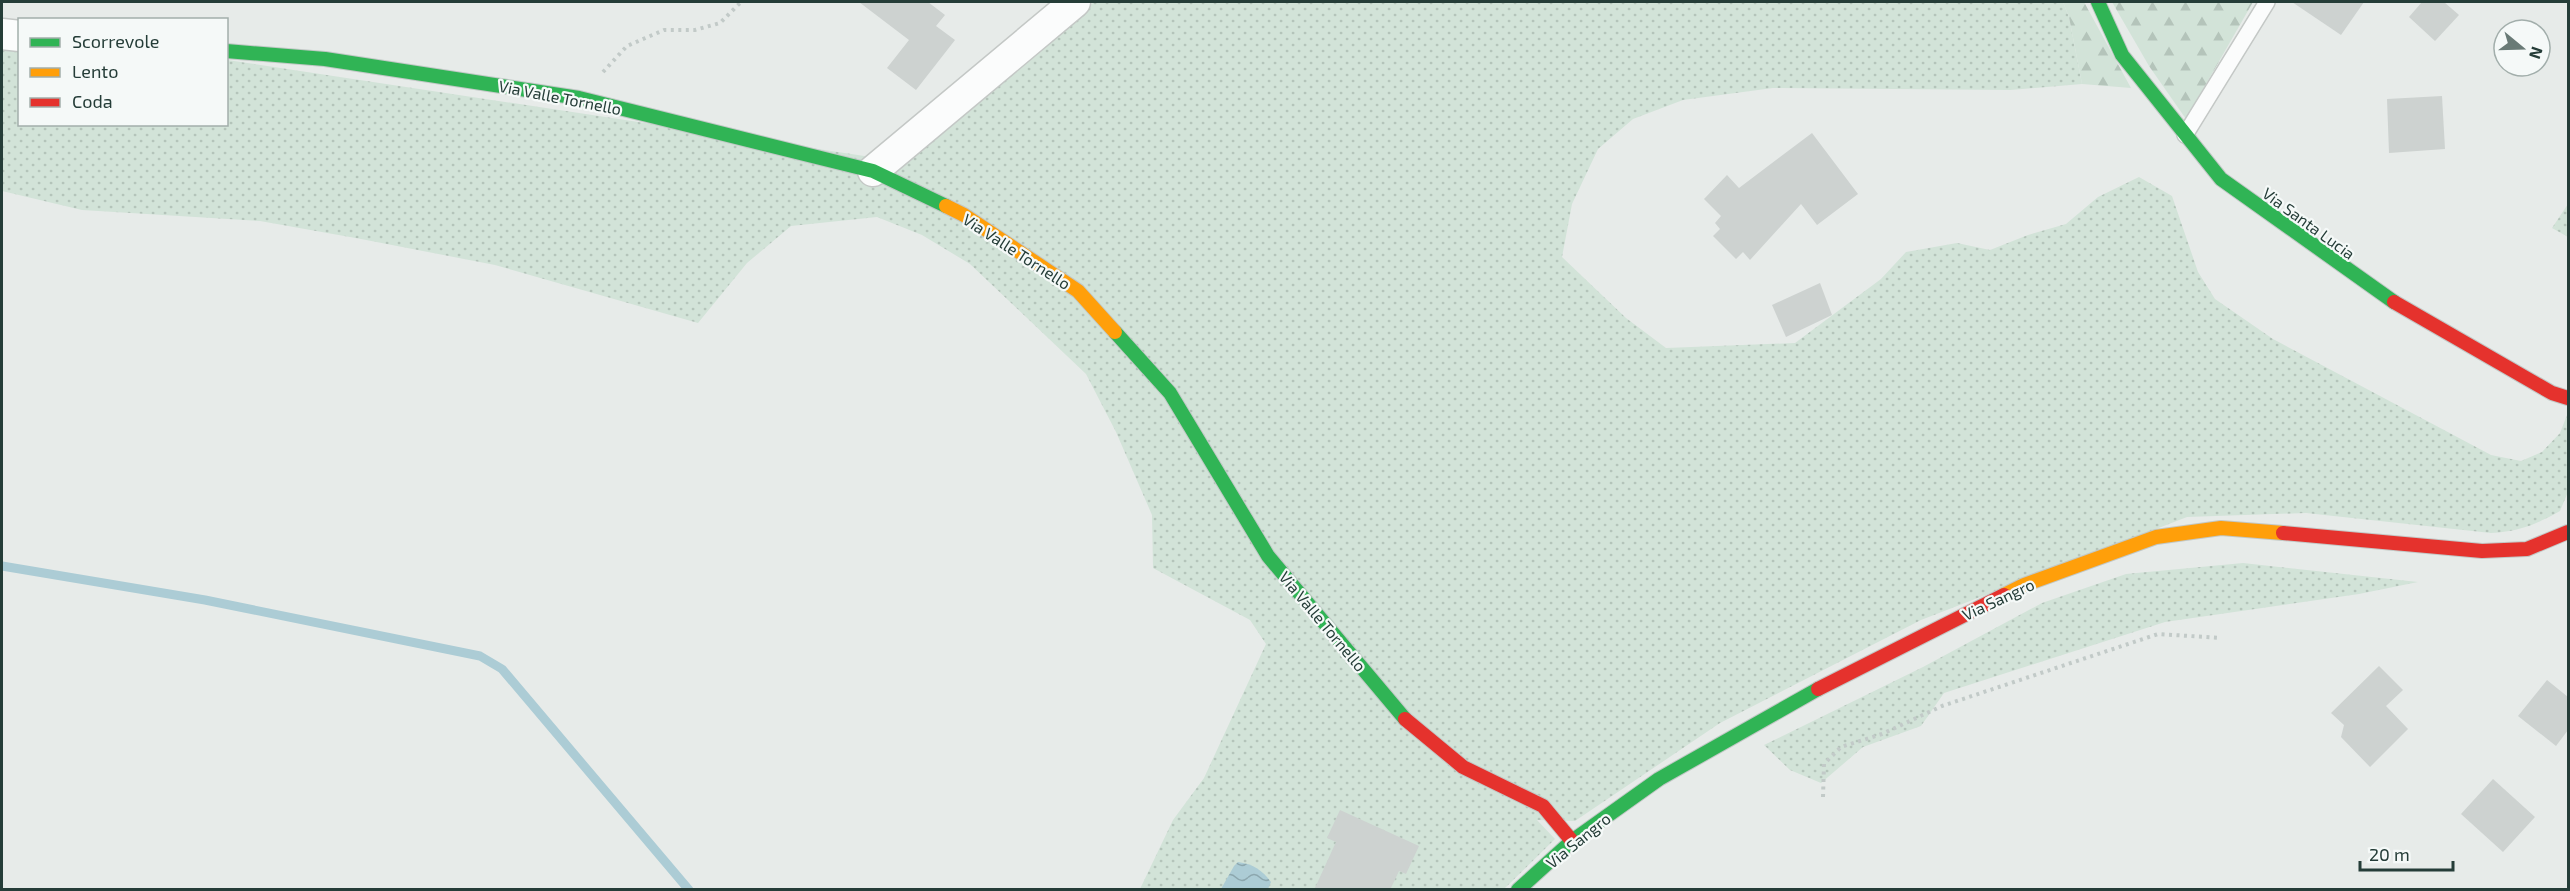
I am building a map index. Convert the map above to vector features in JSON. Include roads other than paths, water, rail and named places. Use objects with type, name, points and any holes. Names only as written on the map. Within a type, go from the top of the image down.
[{"type":"street","points":[[873,171],[1075,2]]},
{"type":"street","name":"Via Santa Lucia","points":[[2098,2],[2122,55],[2221,179],[2379,294],[2552,393],[2568,398]]},
{"type":"street","points":[[2,34],[18,36]]},
{"type":"street","name":"Via Valle Tornello","points":[[228,51],[325,59],[595,101],[873,171],[964,215],[1078,291],[1170,393],[1268,556],[1403,717],[1463,767],[1543,806],[1572,841]]},
{"type":"street","name":"Via Sangro","points":[[1518,890],[1572,841],[1659,779],[1828,683],[2024,585],[2156,537],[2221,528],[2482,551],[2528,549],[2558,537],[2568,517]]},
{"type":"lane","points":[[2185,135],[2267,2]]},
{"type":"water","points":[[1238,862],[1253,866],[1264,874],[1271,882],[1268,889],[1221,889]]},
{"type":"waterway","points":[[2,566],[205,600],[480,656],[502,669],[689,890]]}]
